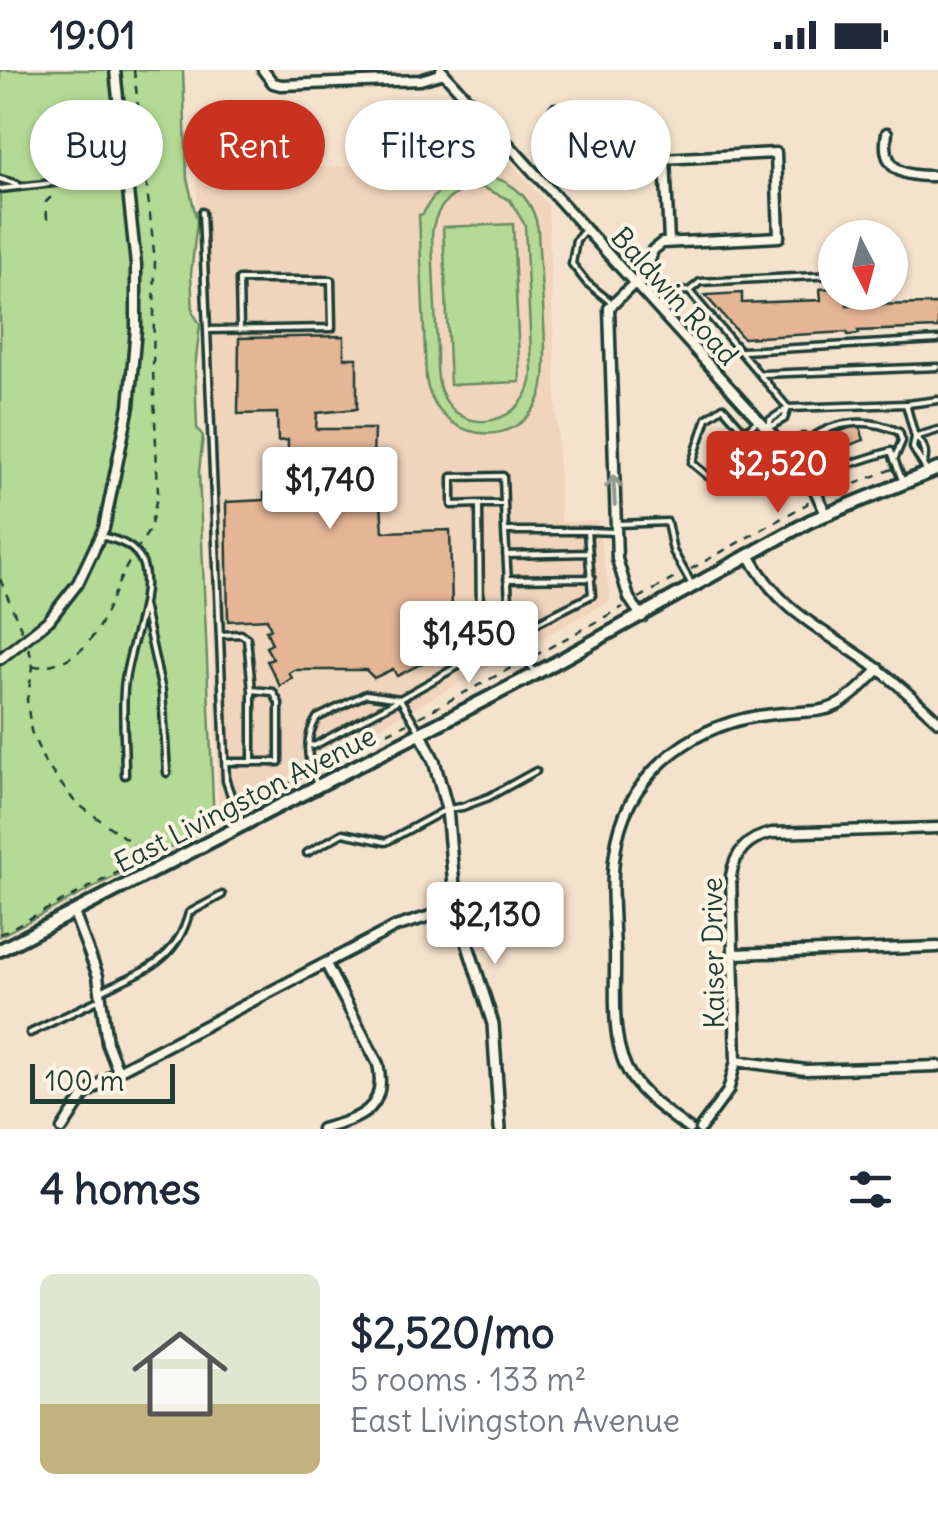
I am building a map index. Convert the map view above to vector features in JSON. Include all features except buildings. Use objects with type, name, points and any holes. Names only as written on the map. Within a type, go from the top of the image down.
[{"type":"main road","name":"East Livingston Avenue","points":[[0,950],[536,674],[826,514],[930,468]]},
{"type":"street","points":[[115,70],[118,100]]},
{"type":"street","points":[[264,70],[272,83],[281,86],[420,80],[444,71]]},
{"type":"street","name":"Baldwin Road","points":[[444,71],[768,428],[818,496],[826,514]]},
{"type":"street","points":[[887,134],[887,155],[895,168],[908,176],[938,176]]},
{"type":"street","points":[[642,617],[620,572],[607,320],[612,303],[647,271],[657,245],[669,241],[779,237],[776,153],[671,159]]},
{"type":"street","points":[[0,660],[49,620],[78,583],[100,536],[129,406],[136,329],[136,266],[127,190]]},
{"type":"street","points":[[667,190],[669,241]]},
{"type":"street","points":[[749,555],[770,590],[787,606],[879,669],[938,720]]},
{"type":"street","points":[[689,1129],[641,1090],[620,1051],[613,879],[622,824],[649,775],[692,737],[742,719],[836,708],[853,697],[879,669]]},
{"type":"street","points":[[421,734],[434,761],[448,809],[456,908],[493,1024],[500,1129]]},
{"type":"street","name":"Kaiser Drive","points":[[700,1129],[728,1091],[736,1061],[733,866],[743,846],[772,834],[938,828]]},
{"type":"street","points":[[62,1129],[84,1094],[118,1071],[404,923],[456,908]]},
{"type":"street","points":[[74,913],[86,938],[101,995],[106,1043],[118,1071]]},
{"type":"street","points":[[734,954],[938,948]]},
{"type":"street","points":[[322,1129],[363,1115],[377,1098],[380,1087],[378,1064],[326,964]]},
{"type":"street","points":[[736,1061],[806,1070],[938,1066]]},
{"type":"lane","points":[[0,180],[22,186]]},
{"type":"lane","points":[[0,189],[30,185]]},
{"type":"lane","points":[[202,212],[226,781],[242,825]]},
{"type":"lane","points":[[585,230],[576,240],[572,264],[587,283],[612,303]]},
{"type":"lane","points":[[644,295],[654,291],[689,291],[700,282],[818,275]]},
{"type":"lane","points":[[207,330],[240,330],[332,328],[331,280],[239,280],[240,330]]},
{"type":"lane","points":[[689,291],[788,408]]},
{"type":"lane","points":[[742,350],[938,340]]},
{"type":"lane","points":[[761,374],[938,366]]},
{"type":"lane","points":[[788,408],[938,400]]},
{"type":"lane","points":[[906,404],[914,435],[912,448],[930,468]]},
{"type":"lane","points":[[709,478],[692,463],[707,418],[722,407],[773,463]]},
{"type":"lane","points":[[768,428],[784,419],[788,408]]},
{"type":"lane","points":[[745,432],[758,420]]},
{"type":"lane","points":[[786,452],[803,437],[867,421],[899,432],[896,463]]},
{"type":"lane","points":[[901,437],[938,430]]},
{"type":"lane","points":[[914,435],[922,443],[930,468]]},
{"type":"lane","points":[[810,438],[836,465],[891,452],[903,482]]},
{"type":"lane","points":[[504,504],[452,505],[452,476],[503,476],[509,627],[536,674]]},
{"type":"lane","points":[[479,504],[480,627],[509,627]]},
{"type":"lane","points":[[505,531],[587,531],[667,522],[672,551],[694,587]]},
{"type":"lane","points":[[310,745],[590,596],[587,531]]},
{"type":"lane","points":[[100,536],[131,547],[142,561],[145,575],[124,688],[125,775]]},
{"type":"lane","points":[[506,555],[589,554]]},
{"type":"lane","points":[[507,579],[592,578]]},
{"type":"lane","points":[[142,602],[162,691],[167,773]]},
{"type":"lane","points":[[220,635],[241,634],[247,638],[252,762]]},
{"type":"lane","points":[[225,762],[279,762],[277,696],[265,690],[252,690]]},
{"type":"lane","points":[[318,786],[308,763],[310,734],[317,718],[354,697],[378,694],[400,699],[421,734]]},
{"type":"lane","points":[[307,852],[343,833],[386,842],[448,809],[489,796],[536,771]]},
{"type":"lane","points":[[30,1034],[164,960],[185,929],[189,913],[222,895]]},
{"type":"path","points":[[47,220],[46,202],[51,197]]},
{"type":"path","points":[[0,934],[526,660],[818,496],[896,463]]},
{"type":"path","points":[[0,579],[26,640],[32,667],[27,700],[31,732],[45,764],[75,802],[132,843],[142,860]]},
{"type":"shaded area","points":[[511,162],[531,190],[548,205],[561,522],[597,521],[611,600],[219,815],[197,190],[325,190],[325,167],[345,166],[345,190],[511,190]]},
{"type":"green space","points":[[0,70],[183,70],[183,190],[190,190],[197,221],[191,274],[193,313],[200,324],[195,368],[197,428],[203,436],[199,472],[214,825],[0,936]]},
{"type":"green space","points":[[511,185],[526,199],[536,219],[545,339],[544,380],[530,414],[497,433],[478,433],[460,427],[432,399],[426,377],[419,215],[441,190],[468,190],[441,207],[432,236],[437,368],[439,386],[450,407],[463,417],[478,421],[493,420],[520,404],[532,373],[525,225],[510,200],[488,190],[511,190]]},
{"type":"green space","points":[[513,224],[520,382],[450,385],[443,227]]}]
